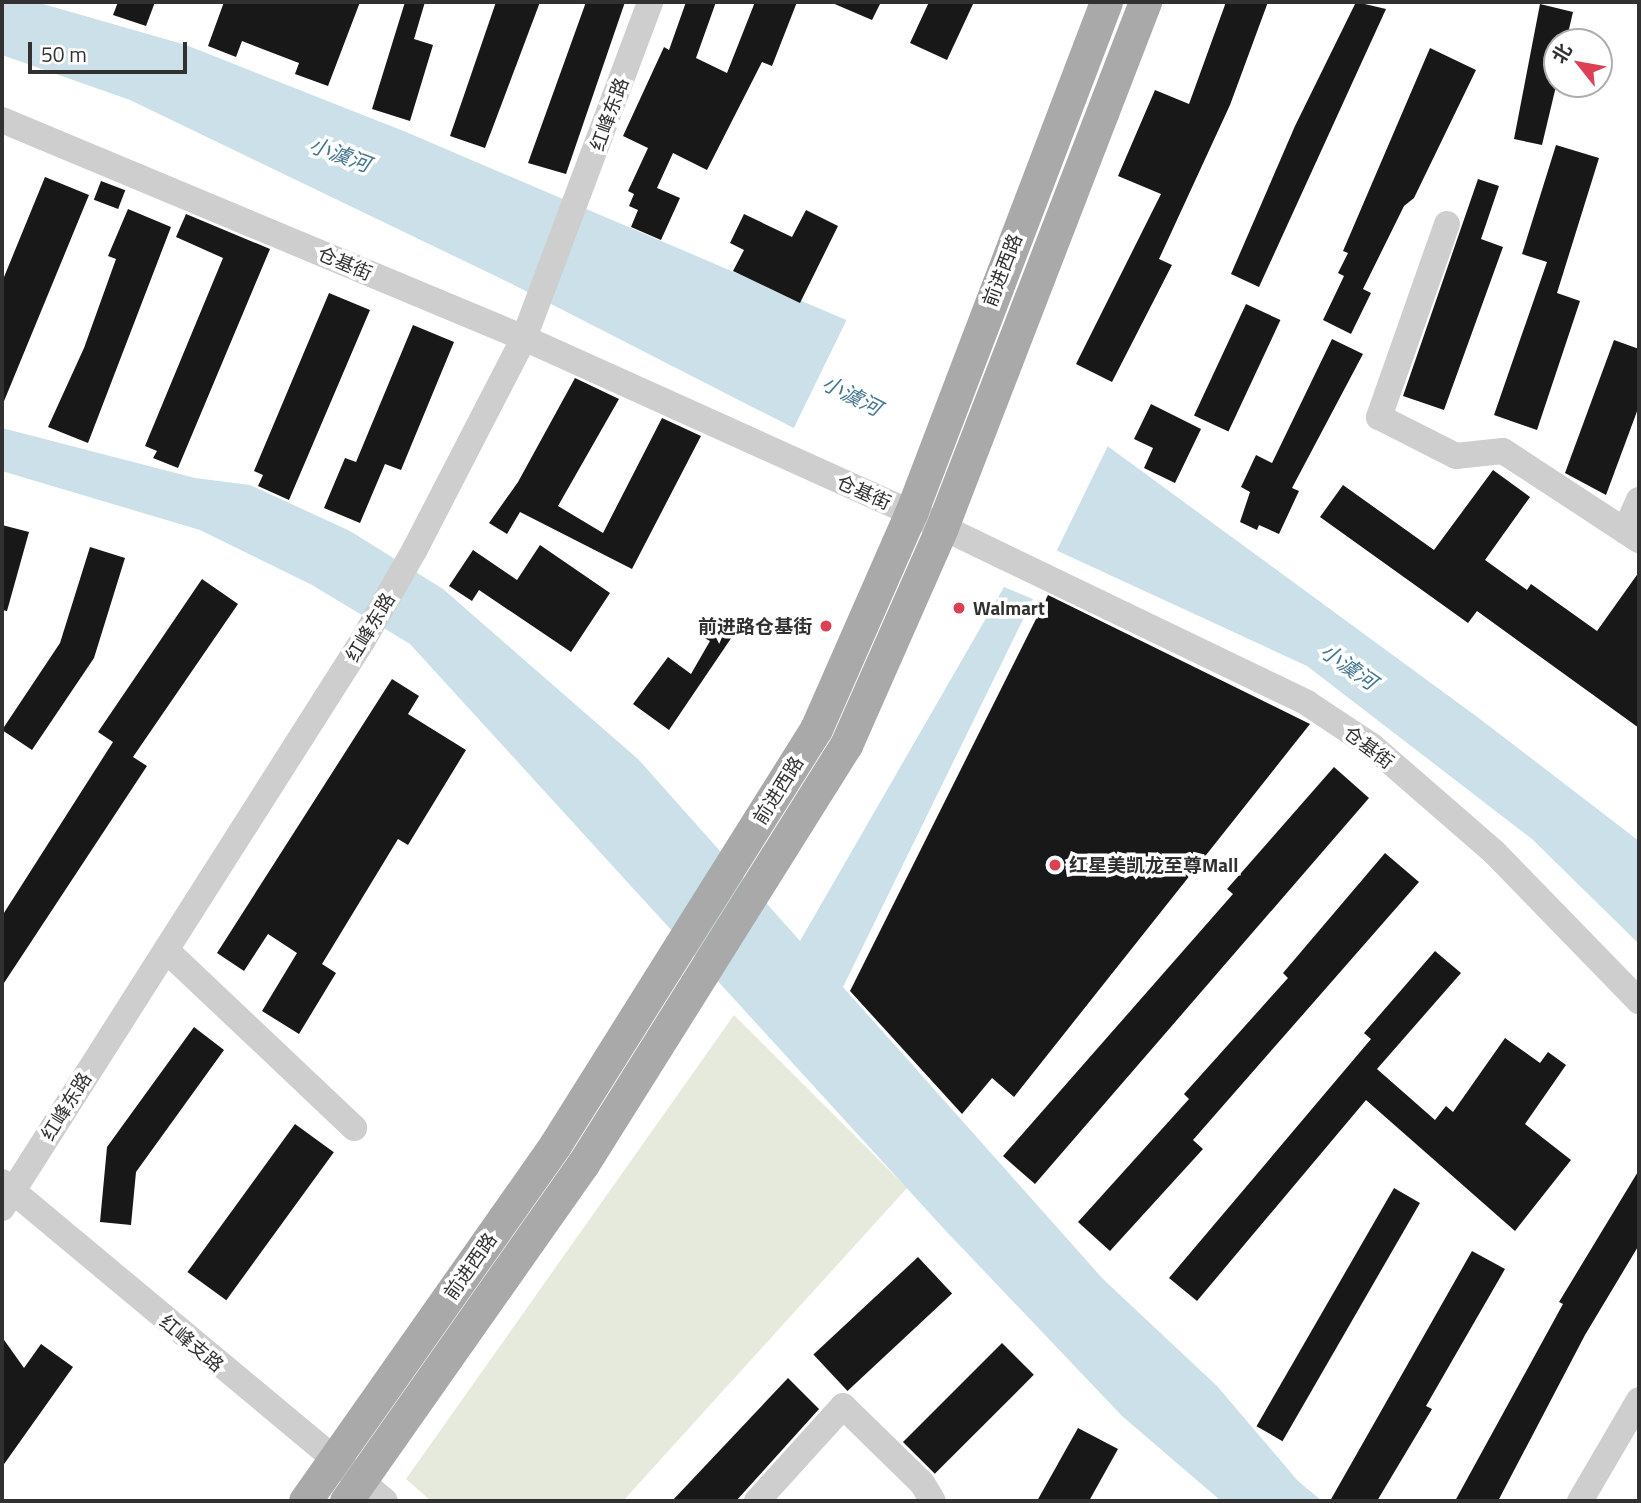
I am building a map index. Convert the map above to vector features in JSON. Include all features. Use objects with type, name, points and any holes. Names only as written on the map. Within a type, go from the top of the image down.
[{"type":"main road","name":"前进西路","points":[[305,1501],[555,1145],[816,729],[915,503],[1106,2]]},
{"type":"main road","name":"前进西路","points":[[364,1494],[583,1164],[846,744],[946,518],[1145,2]]},
{"type":"street","name":"红峰东路","points":[[5,1194],[166,950],[363,640],[414,551],[528,327],[650,2]]},
{"type":"street","name":"仓基街","points":[[2,120],[528,327],[915,503],[1307,703],[1371,746],[1494,852],[1639,1001]]},
{"type":"street","points":[[1447,224],[1379,417],[1456,456],[1503,452],[1632,536],[1639,500]]},
{"type":"street","points":[[166,950],[354,1128]]},
{"type":"street","name":"红峰支路","points":[[5,1194],[334,1461],[364,1494]]},
{"type":"street","points":[[1580,1501],[1639,1400]]},
{"type":"street","points":[[757,1501],[843,1406],[922,1483],[933,1501]]},
{"type":"shaded area","points":[[734,1015],[907,1188],[623,1501],[431,1501],[406,1479]]},
{"type":"water","name":"小澞河","points":[[2,2],[36,2],[186,45],[406,132],[879,334],[1102,442],[1480,719],[1639,841],[1639,944],[1532,839],[1307,666],[819,441],[510,283],[130,100],[2,55]]},
{"type":"water","points":[[2,428],[195,478],[250,485],[350,531],[443,589],[639,760],[800,941],[1004,587],[1033,599],[843,987],[1103,1279],[1217,1386],[1298,1481],[1322,1501],[1221,1501],[1122,1416],[945,1230],[410,644],[312,585],[200,530],[2,471]]},
{"type":"pier","points":[[848,317],[1109,444],[1053,558],[792,431]]},
{"type":"building","points":[[118,2],[155,2],[146,26],[113,15]]},
{"type":"building","points":[[224,2],[360,2],[328,86],[295,74],[299,63],[242,41],[236,57],[208,46]]},
{"type":"building","points":[[405,2],[425,2],[414,39],[433,45],[410,121],[372,109]]},
{"type":"building","points":[[496,2],[540,2],[485,148],[450,136]]},
{"type":"building","points":[[586,2],[625,2],[566,174],[528,163]]},
{"type":"building","points":[[686,2],[716,2],[696,58],[727,73],[755,2],[797,2],[772,66],[762,62],[707,170],[673,153],[657,188],[680,198],[661,240],[631,227],[638,210],[629,206],[634,194],[628,191],[648,148],[623,136],[664,47],[669,50]]},
{"type":"building","points":[[830,2],[881,2],[872,20]]},
{"type":"building","points":[[929,2],[974,2],[947,60],[910,43]]},
{"type":"building","points":[[1226,2],[1268,2],[1230,105],[1159,259],[1172,265],[1112,382],[1076,364],[1161,194],[1118,176],[1155,90],[1189,104]]},
{"type":"building","points":[[1356,2],[1386,9],[1259,287],[1231,274],[1295,126]]},
{"type":"building","points":[[1540,4],[1573,12],[1569,28],[1543,28],[1543,98],[1553,98],[1542,145],[1514,139]]},
{"type":"building","points":[[1430,48],[1476,70],[1414,198],[1404,206],[1363,289],[1371,293],[1351,334],[1323,320],[1344,276],[1338,273],[1348,253],[1343,251]]},
{"type":"building","points":[[1556,145],[1599,158],[1557,293],[1580,301],[1537,430],[1494,415],[1547,262],[1522,254]]},
{"type":"building","points":[[45,177],[89,195],[2,406],[2,282]]},
{"type":"building","points":[[1478,179],[1499,186],[1481,239],[1503,247],[1444,410],[1403,396]]},
{"type":"building","points":[[101,181],[125,190],[118,209],[94,200]]},
{"type":"building","points":[[128,209],[171,227],[88,443],[48,427],[84,348],[116,259],[108,256]]},
{"type":"building","points":[[806,210],[838,226],[800,303],[733,271],[744,250],[730,243],[744,214],[792,237]]},
{"type":"building","points":[[186,214],[270,249],[178,468],[153,458],[157,451],[145,446],[223,258],[176,237]]},
{"type":"building","points":[[329,293],[370,310],[289,500],[258,486],[263,475],[254,471]]},
{"type":"building","points":[[1246,304],[1280,320],[1228,432],[1194,415]]},
{"type":"building","points":[[413,325],[454,342],[401,470],[385,464],[360,523],[324,508],[345,458],[356,462]]},
{"type":"building","points":[[1332,339],[1363,354],[1292,488],[1299,491],[1279,534],[1259,525],[1257,530],[1240,522],[1250,492],[1241,487],[1256,455],[1272,463]]},
{"type":"building","points":[[1614,340],[1639,349],[1639,406],[1606,495],[1565,473]]},
{"type":"building","points":[[575,378],[619,399],[558,506],[603,533],[662,418],[701,436],[632,569],[520,512],[507,534],[489,523],[518,482]]},
{"type":"building","points":[[1151,404],[1201,429],[1175,483],[1144,468],[1153,448],[1134,439]]},
{"type":"building","points":[[1493,470],[1530,497],[1485,560],[1527,590],[1531,584],[1597,631],[1639,572],[1639,728],[1477,611],[1468,623],[1320,517],[1343,485],[1434,550]]},
{"type":"building","points":[[2,525],[29,532],[7,611],[2,610]]},
{"type":"building","points":[[540,545],[610,593],[571,652],[479,590],[472,601],[449,586],[473,550],[517,580]]},
{"type":"building","points":[[90,547],[125,558],[94,658],[32,750],[2,730],[60,643]]},
{"type":"building","points":[[202,579],[238,604],[133,757],[147,766],[2,986],[2,916],[113,742],[98,732]]},
{"type":"building","name":"红星美凯龙至尊Mall","points":[[1048,595],[1310,724],[1014,1097],[992,1078],[962,1114],[850,991]]},
{"type":"building","points":[[709,615],[736,631],[669,730],[633,704],[668,657],[691,674],[710,641],[697,634]]},
{"type":"building","points":[[392,679],[419,696],[408,714],[466,750],[408,845],[398,839],[322,964],[336,973],[299,1034],[262,1011],[297,953],[268,934],[244,971],[217,953]]},
{"type":"building","points":[[1334,767],[1369,798],[1035,1184],[1003,1156],[1233,894],[1227,889]]},
{"type":"building","points":[[1385,853],[1419,882],[1193,1140],[1203,1149],[1110,1251],[1078,1222],[1189,1099],[1184,1094],[1288,978],[1283,973]]},
{"type":"building","points":[[1435,951],[1461,973],[1377,1069],[1435,1120],[1446,1106],[1453,1112],[1505,1038],[1540,1063],[1548,1052],[1566,1065],[1525,1124],[1571,1160],[1515,1231],[1366,1100],[1197,1301],[1169,1278],[1371,1039],[1364,1033]]},
{"type":"building","points":[[194,1027],[224,1050],[136,1172],[131,1225],[100,1222],[107,1147]]},
{"type":"building","points":[[295,1124],[334,1152],[226,1300],[187,1272]]},
{"type":"building","points":[[1639,1170],[1639,1245],[1585,1335],[1498,1501],[1455,1501],[1563,1304],[1559,1302]]},
{"type":"building","points":[[1394,1188],[1420,1203],[1282,1441],[1256,1426]]},
{"type":"building","points":[[1472,1251],[1505,1269],[1426,1406],[1432,1409],[1377,1501],[1330,1501]]},
{"type":"building","points":[[918,1257],[952,1294],[848,1391],[813,1355]]},
{"type":"building","points":[[2,1337],[24,1368],[41,1344],[73,1367],[2,1467]]},
{"type":"building","points":[[1002,1343],[1034,1375],[935,1474],[903,1442]]},
{"type":"building","points":[[788,1378],[819,1409],[736,1501],[672,1501]]},
{"type":"building","points":[[1078,1428],[1118,1449],[1089,1501],[1037,1501]]},
{"type":"place","name":"Walmart","points":[[959,608]]},
{"type":"place","name":"前进路仓基街","points":[[826,626]]},
{"type":"place","name":"红星美凯龙至尊Mall","points":[[1055,865]]}]
